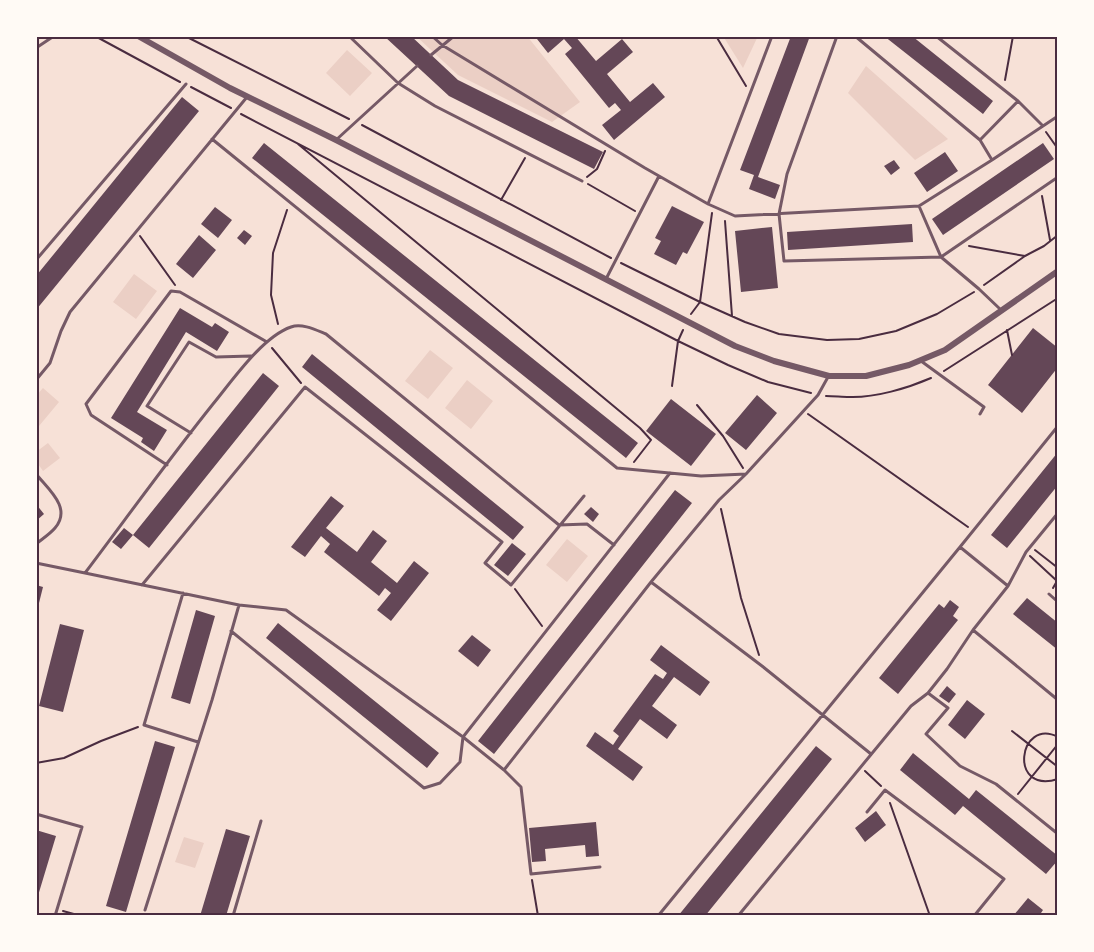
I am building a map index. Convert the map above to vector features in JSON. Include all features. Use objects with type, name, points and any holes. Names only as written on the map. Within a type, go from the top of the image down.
[{"type":"street","points":[[138,36],[247,97],[336,140],[735,346],[774,361],[829,376],[866,376],[909,364],[945,350],[1058,271]]},
{"type":"lane","points":[[36,48],[54,36]]},
{"type":"lane","points":[[349,36],[398,83],[435,106],[582,180]]},
{"type":"lane","points":[[432,36],[442,45],[659,176],[708,204],[735,216],[919,206],[1058,116]]},
{"type":"lane","points":[[431,55],[454,36]]},
{"type":"lane","points":[[708,204],[772,36]]},
{"type":"lane","points":[[837,36],[787,174],[780,214],[784,261],[941,257],[1058,177]]},
{"type":"lane","points":[[855,36],[980,140],[992,160]]},
{"type":"lane","points":[[936,36],[1018,101],[1043,126]]},
{"type":"lane","points":[[336,140],[417,66]]},
{"type":"lane","points":[[36,260],[186,84]]},
{"type":"lane","points":[[36,380],[50,363],[70,312],[247,97]]},
{"type":"lane","points":[[980,140],[1018,101]]},
{"type":"lane","points":[[212,139],[617,468],[701,476],[746,474]]},
{"type":"lane","points":[[606,279],[659,176]]},
{"type":"lane","points":[[919,206],[941,257],[1002,310]]},
{"type":"lane","points":[[167,465],[91,415],[86,404],[171,291],[180,292],[267,342]]},
{"type":"lane","points":[[85,573],[252,356],[267,342],[292,326],[308,327],[326,334],[559,525],[587,524],[614,545]]},
{"type":"lane","points":[[191,433],[147,406],[189,342],[216,357],[252,356]]},
{"type":"lane","points":[[920,360],[984,407],[980,414]]},
{"type":"lane","points":[[504,770],[718,500],[746,474],[818,395],[829,376]]},
{"type":"lane","points":[[142,585],[305,387],[502,542],[485,563],[512,585],[584,496]]},
{"type":"lane","points":[[658,916],[1058,426]]},
{"type":"lane","points":[[231,631],[424,788],[440,783],[460,762],[463,737],[670,473]]},
{"type":"lane","points":[[36,474],[62,507],[62,517],[55,528],[36,544]]},
{"type":"lane","points":[[738,916],[911,705],[928,693],[948,669],[973,630],[1008,586],[1026,552],[1058,513]]},
{"type":"lane","points":[[960,547],[1008,586]]},
{"type":"lane","points":[[36,564],[238,605],[286,610],[463,737],[521,787],[531,874],[600,867]]},
{"type":"lane","points":[[651,582],[762,666],[871,754]]},
{"type":"lane","points":[[183,593],[144,725],[198,742]]},
{"type":"lane","points":[[1049,594],[1058,602]]},
{"type":"lane","points":[[145,910],[212,700],[238,605]]},
{"type":"lane","points":[[973,630],[1058,700]]},
{"type":"lane","points":[[928,693],[948,708],[926,734],[960,766],[996,784],[1058,834]]},
{"type":"lane","points":[[867,812],[885,790],[1004,879],[974,916]]},
{"type":"lane","points":[[36,814],[82,828],[55,916]]},
{"type":"lane","points":[[233,916],[261,821]]},
{"type":"path","points":[[95,36],[678,341],[768,382],[818,395],[851,398],[911,387],[939,375],[1058,298]]},
{"type":"path","points":[[185,36],[356,122],[615,261],[700,302],[778,334],[827,340],[859,339],[896,331],[937,315],[1058,235]]},
{"type":"path","points":[[716,36],[750,94]]},
{"type":"path","points":[[1003,89],[1013,36]]},
{"type":"path","points":[[1043,126],[1058,149]]},
{"type":"path","points":[[293,141],[640,428],[651,440],[628,469]]},
{"type":"path","points":[[582,180],[597,169],[605,152]]},
{"type":"path","points":[[501,200],[524,160]]},
{"type":"path","points":[[1041,188],[1050,240]]},
{"type":"path","points":[[595,190],[640,213]]},
{"type":"path","points":[[280,333],[272,295],[273,254],[289,202]]},
{"type":"path","points":[[672,386],[678,341],[687,321],[700,302],[713,206]]},
{"type":"path","points":[[725,212],[732,316]]},
{"type":"path","points":[[141,238],[180,292]]},
{"type":"path","points":[[959,244],[1026,256]]},
{"type":"path","points":[[1008,330],[1012,355]]},
{"type":"path","points":[[267,342],[305,387]]},
{"type":"path","points":[[697,405],[723,436],[746,474]]},
{"type":"path","points":[[803,411],[973,531]]},
{"type":"path","points":[[640,428],[643,423]]},
{"type":"path","points":[[718,500],[741,598],[762,666]]},
{"type":"path","points":[[1031,546],[1058,568]]},
{"type":"path","points":[[1026,552],[1057,581],[1049,594]]},
{"type":"path","points":[[512,585],[546,631]]},
{"type":"path","points":[[36,763],[64,758],[100,741],[144,725]]},
{"type":"path","points":[[1012,731],[1058,767]]},
{"type":"path","points":[[1058,737],[1044,734],[1035,737],[1028,743],[1023,761],[1032,777],[1049,782],[1058,779]]},
{"type":"path","points":[[1014,799],[1058,744]]},
{"type":"path","points":[[861,767],[885,790],[930,916]]},
{"type":"path","points":[[531,874],[538,916]]},
{"type":"path","points":[[57,909],[81,916]]},
{"type":"shaded area","points":[[416,36],[527,36],[580,102],[552,122],[458,75]]},
{"type":"shaded area","points":[[723,36],[758,36],[743,68]]},
{"type":"shaded area","points":[[347,50],[372,73],[350,96],[326,73]]},
{"type":"shaded area","points":[[866,66],[948,139],[915,160],[848,93]]},
{"type":"shaded area","points":[[134,274],[157,291],[136,319],[113,302]]},
{"type":"shaded area","points":[[430,350],[453,368],[428,399],[405,381]]},
{"type":"shaded area","points":[[467,380],[493,401],[471,429],[445,408]]},
{"type":"shaded area","points":[[43,388],[59,402],[39,426],[36,424],[36,396]]},
{"type":"shaded area","points":[[48,443],[60,458],[43,471],[36,461],[36,452]]},
{"type":"shaded area","points":[[567,539],[588,556],[567,582],[546,565]]},
{"type":"shaded area","points":[[184,837],[204,843],[195,868],[175,862]]},
{"type":"building","points":[[384,36],[411,36],[458,80],[603,152],[594,169],[449,96]]},
{"type":"building","points":[[540,36],[575,36],[596,61],[622,39],[633,52],[607,74],[630,102],[653,83],[665,97],[614,140],[602,125],[621,110],[615,103],[609,108],[565,54],[572,48],[564,39],[548,53],[537,39]]},
{"type":"building","points":[[791,36],[810,36],[758,177],[780,185],[775,199],[749,189],[754,175],[740,170]]},
{"type":"building","points":[[884,36],[912,36],[993,101],[983,114]]},
{"type":"building","points":[[182,97],[199,111],[36,310],[36,276]]},
{"type":"building","points":[[264,143],[638,443],[626,458],[252,158]]},
{"type":"building","points":[[1043,143],[1054,159],[943,235],[932,219]]},
{"type":"building","points":[[945,152],[958,171],[927,192],[914,173]]},
{"type":"building","points":[[894,160],[900,168],[891,175],[884,166]]},
{"type":"building","points":[[672,206],[704,222],[687,254],[683,252],[676,265],[654,254],[661,241],[655,238]]},
{"type":"building","points":[[215,207],[232,220],[218,238],[201,224]]},
{"type":"building","points":[[912,224],[913,242],[788,250],[787,232]]},
{"type":"building","points":[[772,227],[778,288],[741,292],[735,231]]},
{"type":"building","points":[[244,230],[252,236],[245,245],[237,238]]},
{"type":"building","points":[[199,235],[216,250],[193,278],[176,264]]},
{"type":"building","points":[[180,308],[212,327],[215,323],[229,332],[217,351],[186,332],[137,412],[167,430],[154,451],[141,442],[143,438],[111,418]]},
{"type":"building","points":[[1033,328],[1058,348],[1058,367],[1022,413],[988,385]]},
{"type":"building","points":[[312,354],[524,527],[513,540],[302,367]]},
{"type":"building","points":[[263,373],[279,386],[149,548],[133,535]]},
{"type":"building","points":[[757,395],[777,413],[746,450],[725,433]]},
{"type":"building","points":[[671,399],[716,434],[691,466],[646,431]]},
{"type":"building","points":[[1058,452],[1058,485],[1007,548],[991,535]]},
{"type":"building","points":[[675,490],[692,503],[494,754],[478,741]]},
{"type":"building","points":[[331,496],[344,506],[326,528],[357,552],[373,530],[387,541],[371,562],[397,583],[414,561],[429,573],[391,621],[377,610],[391,593],[385,588],[379,596],[324,552],[330,544],[321,536],[305,557],[291,547]]},
{"type":"building","points":[[36,504],[44,514],[36,521]]},
{"type":"building","points":[[591,507],[599,514],[593,522],[584,514]]},
{"type":"building","points":[[124,528],[133,535],[121,549],[112,542]]},
{"type":"building","points":[[512,543],[526,554],[508,576],[494,565]]},
{"type":"building","points":[[36,585],[43,587],[37,611],[36,611]]},
{"type":"building","points":[[1027,598],[1058,623],[1058,650],[1013,614]]},
{"type":"building","points":[[950,600],[959,607],[953,616],[958,620],[898,694],[879,678],[939,604],[944,608]]},
{"type":"building","points":[[196,610],[215,616],[190,704],[171,698]]},
{"type":"building","points":[[278,623],[439,753],[427,768],[266,638]]},
{"type":"building","points":[[60,624],[84,630],[63,712],[39,706]]},
{"type":"building","points":[[472,635],[491,650],[478,667],[458,651]]},
{"type":"building","points":[[661,645],[710,682],[700,696],[674,677],[652,706],[677,725],[667,739],[640,719],[618,749],[643,767],[633,781],[586,746],[595,732],[613,745],[619,736],[613,731],[655,674],[663,679],[667,673],[650,660]]},
{"type":"building","points":[[947,686],[956,694],[949,703],[939,696]]},
{"type":"building","points":[[967,700],[985,714],[965,739],[948,725]]},
{"type":"building","points":[[155,741],[175,747],[126,912],[106,906]]},
{"type":"building","points":[[816,746],[832,759],[705,916],[678,916]]},
{"type":"building","points":[[913,753],[969,799],[976,790],[1058,856],[1058,860],[1046,874],[963,806],[955,815],[900,770]]},
{"type":"building","points":[[876,811],[886,825],[865,842],[855,828]]},
{"type":"building","points":[[596,822],[599,856],[586,857],[585,845],[545,849],[546,861],[532,862],[529,828]]},
{"type":"building","points":[[226,829],[250,836],[226,916],[200,916]]},
{"type":"building","points":[[36,830],[56,836],[37,899],[36,899]]},
{"type":"building","points":[[1028,898],[1043,910],[1039,916],[1013,916]]}]
